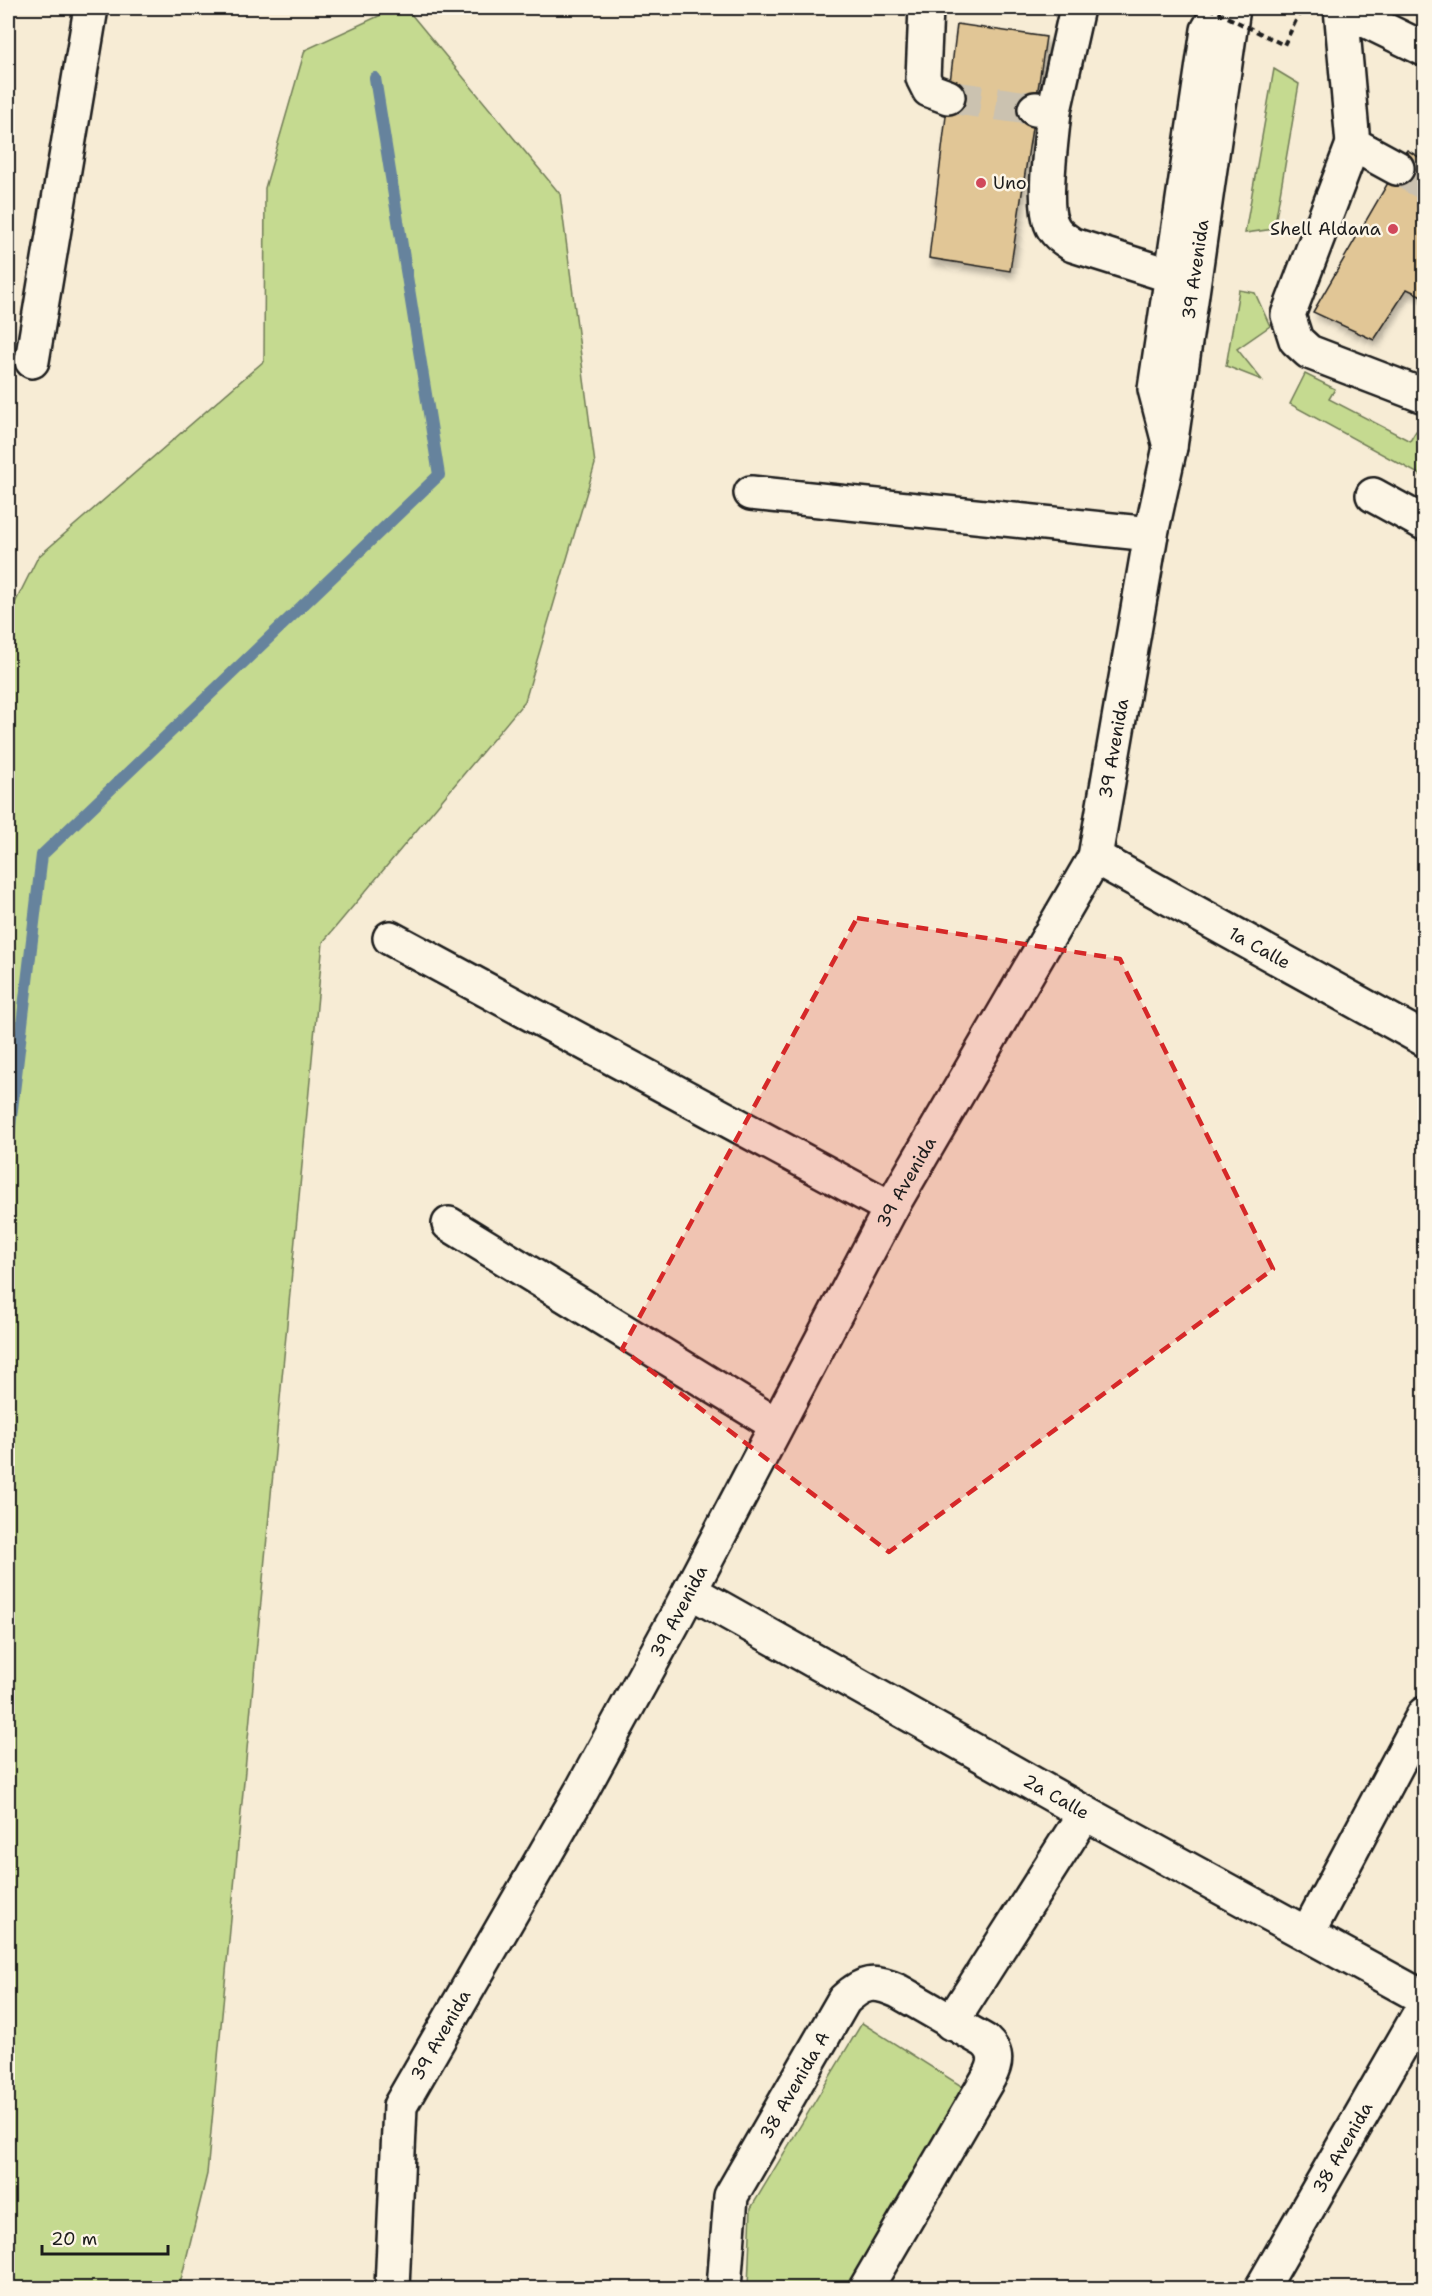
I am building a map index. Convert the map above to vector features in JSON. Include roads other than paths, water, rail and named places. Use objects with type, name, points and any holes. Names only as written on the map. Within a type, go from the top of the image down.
[{"type":"main road","points":[[32,361],[91,8]]},
{"type":"main road","points":[[926,8],[923,78],[929,90],[948,97]]},
{"type":"main road","points":[[1077,8],[1045,110],[1047,206],[1051,224],[1060,237],[1073,245],[1172,276]]},
{"type":"main road","points":[[1170,447],[1155,389],[1208,30],[1221,8]]},
{"type":"main road","name":"39 Avenida","points":[[392,2289],[400,2106],[582,1790],[690,1591],[891,1208],[1095,857],[1151,534],[1170,447],[1233,8]]},
{"type":"main road","points":[[1340,8],[1425,50]]},
{"type":"main road","points":[[1340,8],[1353,144],[1288,315],[1296,340],[1309,352],[1425,396]]},
{"type":"main road","points":[[1353,144],[1397,168]]},
{"type":"main road","points":[[750,494],[1151,534]]},
{"type":"main road","points":[[1373,495],[1425,523]]},
{"type":"main road","name":"1a Calle","points":[[1095,857],[1425,1039]]},
{"type":"main road","points":[[390,938],[891,1208]]},
{"type":"main road","points":[[450,1224],[776,1424]]},
{"type":"main road","name":"2a Calle","points":[[690,1591],[1085,1813],[1425,1998]]},
{"type":"main road","points":[[1307,1934],[1425,1714]]},
{"type":"main road","points":[[951,2023],[1085,1813]]},
{"type":"main road","name":"38 Avenida A","points":[[724,2289],[731,2196],[844,2000],[856,1989],[867,1984],[884,1984],[992,2048],[996,2057],[995,2067],[866,2289]]},
{"type":"main road","name":"38 Avenida","points":[[1262,2289],[1425,2006]]},
{"type":"waterway","points":[[8,1143],[42,855],[439,475],[375,78]]},
{"type":"tunnel","points":[[948,97],[1035,109]]},
{"type":"tunnel","points":[[1397,168],[1424,183]]},
{"type":"place","name":"Uno","points":[[981,183]]},
{"type":"place","name":"Shell Aldana","points":[[1393,229]]}]
